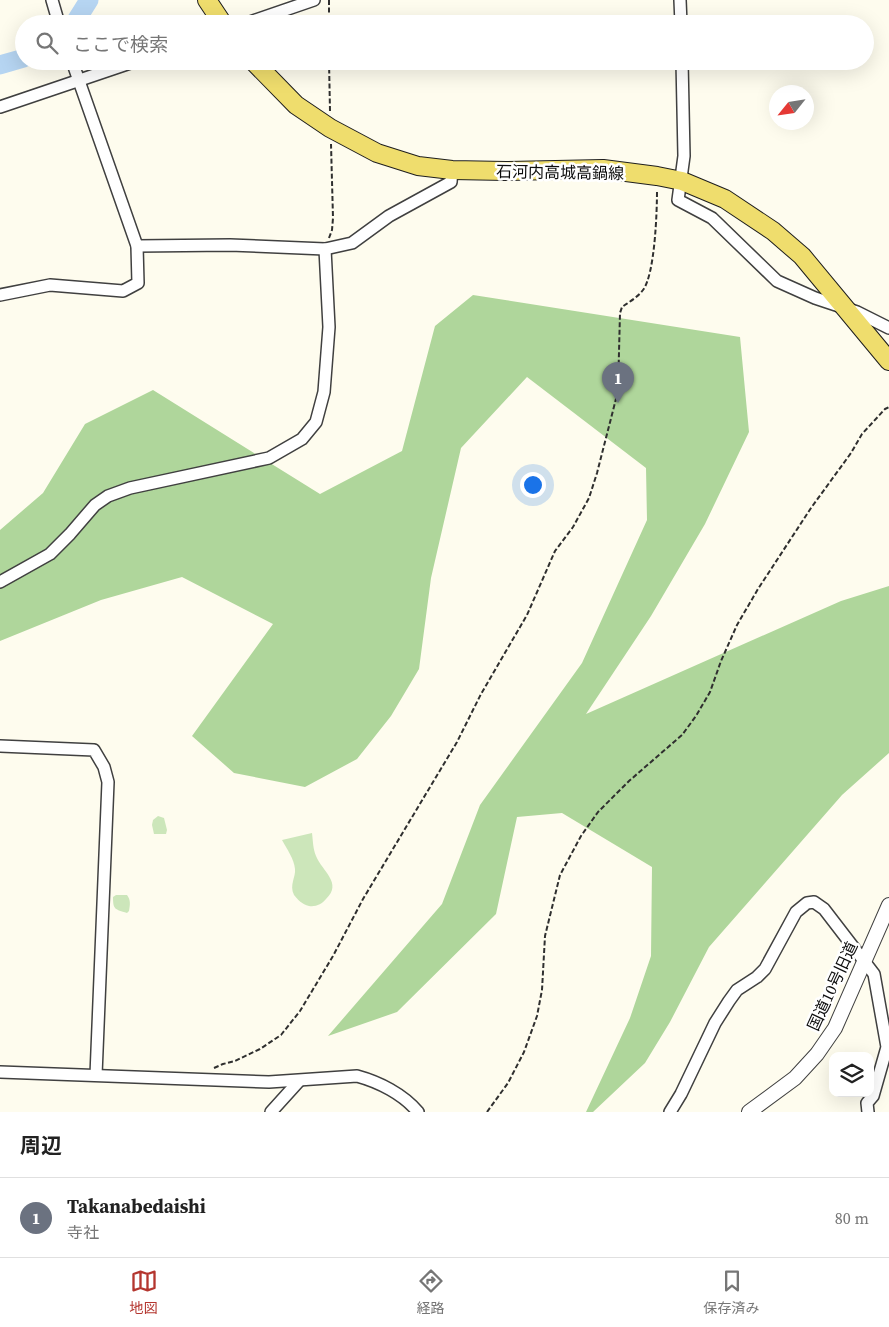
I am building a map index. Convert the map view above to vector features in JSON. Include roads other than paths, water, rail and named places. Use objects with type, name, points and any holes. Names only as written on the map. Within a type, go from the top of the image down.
[{"type":"main road","points":[[207,0],[218,15]]},
{"type":"main road","name":"石河内高城高鍋線","points":[[261,70],[296,105],[330,128],[377,153],[418,166],[452,170],[506,171],[603,169],[682,181],[725,199],[773,230],[802,256],[889,361]]},
{"type":"street","points":[[52,0],[56,15]]},
{"type":"street","points":[[270,15],[314,0]]},
{"type":"street","points":[[680,0],[681,15]]},
{"type":"street","points":[[0,295],[50,286],[123,291],[138,283],[137,246],[75,70]]},
{"type":"street","points":[[0,107],[110,70]]},
{"type":"street","points":[[682,70],[684,156],[678,200],[712,218],[777,282],[815,298],[857,312],[889,328]]},
{"type":"street","points":[[137,246],[230,245],[325,249],[352,243],[389,216],[451,182],[452,170]]},
{"type":"street","points":[[0,582],[50,554],[95,506],[108,496],[130,488],[269,458],[302,439],[316,422],[324,392],[329,327],[325,249]]},
{"type":"street","points":[[0,746],[94,750],[104,767],[108,782],[96,1075]]},
{"type":"street","points":[[670,1112],[681,1094],[723,1009],[734,993],[764,969],[792,918],[800,908],[806,903],[814,902],[824,909],[874,974],[888,1047],[873,1096],[867,1103],[868,1112]]},
{"type":"street","name":"国道10号旧道","points":[[749,1112],[795,1078],[817,1054],[835,1028],[889,905]]},
{"type":"street","points":[[0,1072],[269,1082],[357,1076],[398,1095],[418,1112]]},
{"type":"street","points":[[271,1112],[300,1081]]},
{"type":"waterway","points":[[80,15],[89,0]]},
{"type":"waterway","points":[[0,65],[15,61]]},
{"type":"place","name":"Takanabedaishi","points":[[618,403]]}]
